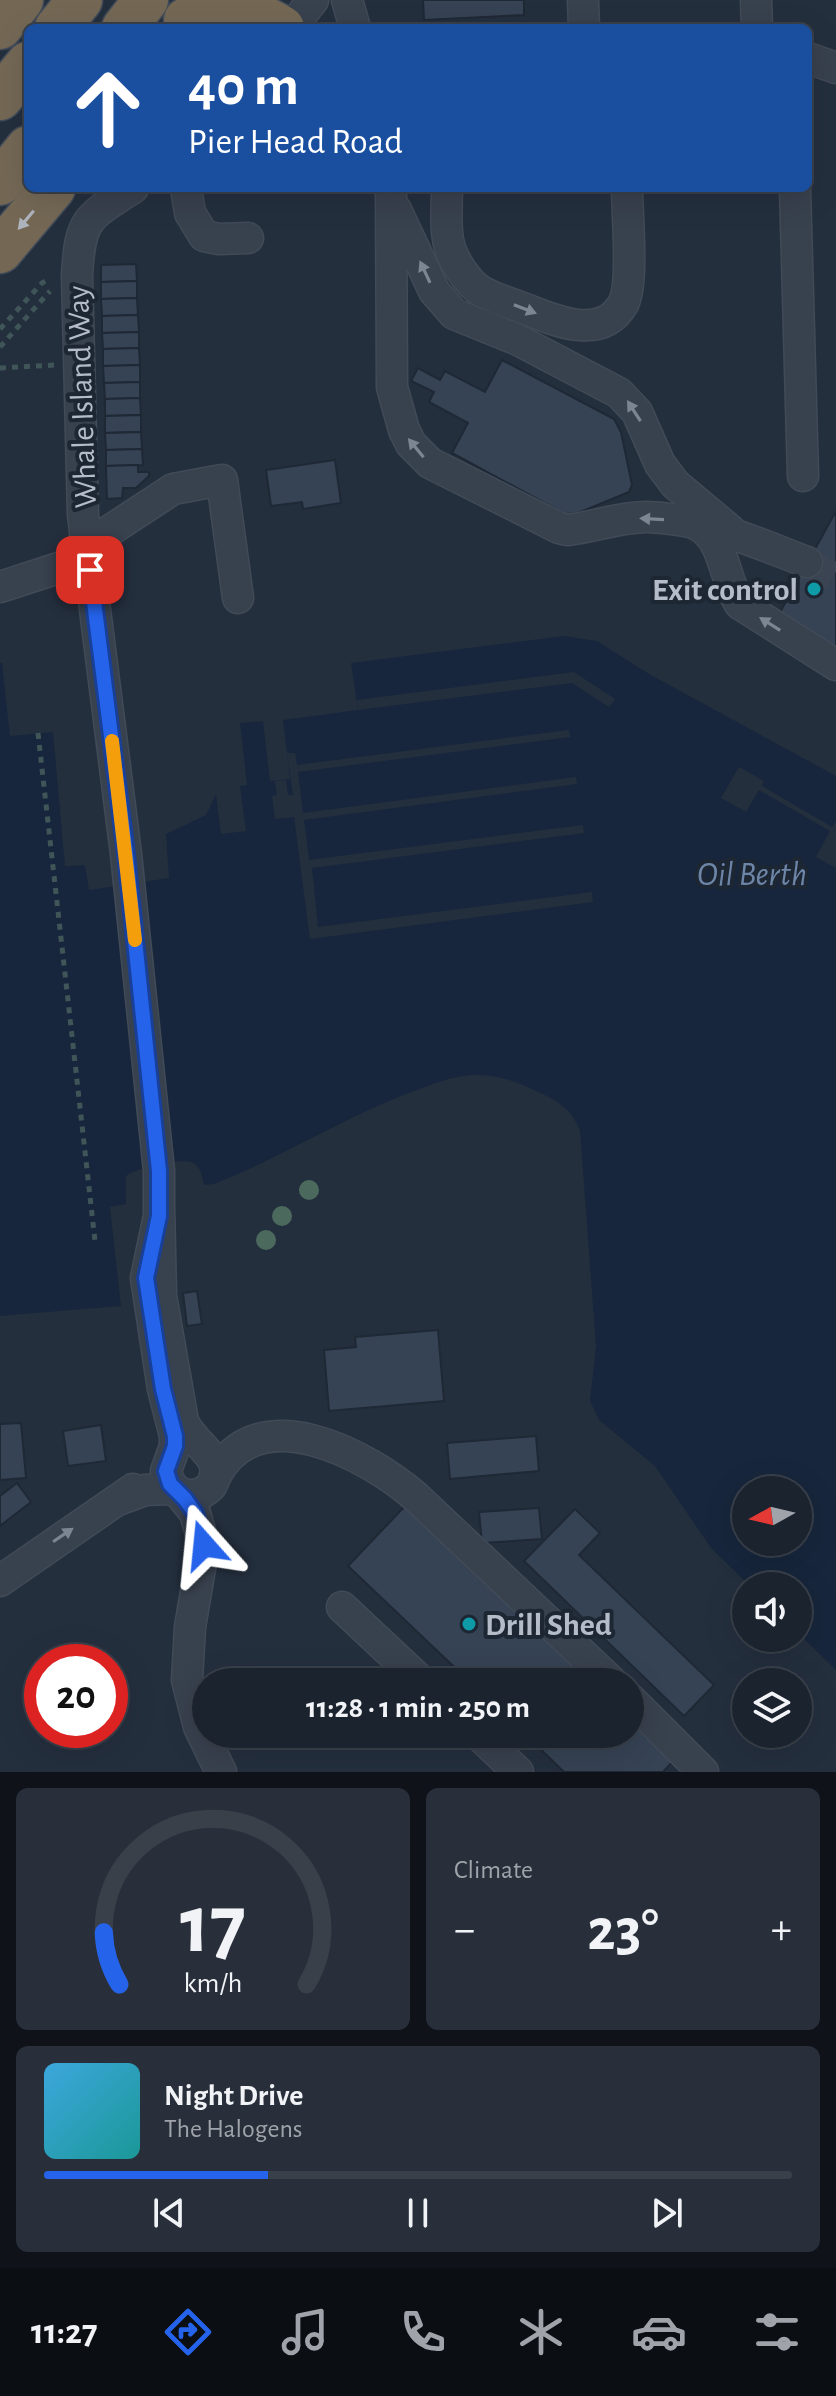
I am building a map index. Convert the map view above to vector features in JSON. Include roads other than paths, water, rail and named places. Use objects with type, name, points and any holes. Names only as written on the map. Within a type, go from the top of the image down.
[{"type":"highway","points":[[0,27],[21,0]]},
{"type":"highway","points":[[60,24],[80,0]]},
{"type":"highway","points":[[127,24],[146,0]]},
{"type":"highway","points":[[189,16],[228,9],[261,15],[276,24]]},
{"type":"highway","points":[[0,98],[24,69]]},
{"type":"highway","points":[[0,183],[24,153]]},
{"type":"highway","points":[[0,251],[50,192]]},
{"type":"street","points":[[294,24],[313,0]]},
{"type":"street","points":[[347,0],[354,24]]},
{"type":"street","points":[[583,0],[584,24]]},
{"type":"street","points":[[756,0],[757,24]]},
{"type":"street","points":[[812,59],[836,68]]},
{"type":"street","name":"Whale Island Way","points":[[127,192],[92,214],[85,223],[66,280],[87,547],[126,854],[159,1171],[159,1203]]},
{"type":"street","points":[[187,192],[190,213],[204,236],[248,238]]},
{"type":"street","points":[[447,192],[450,250],[471,283],[494,297],[560,322],[590,325],[608,320],[617,313],[627,294],[627,192]]},
{"type":"street","points":[[795,192],[803,476]]},
{"type":"street","points":[[391,194],[392,387],[404,430],[421,456],[559,528],[575,529],[643,517],[660,518],[735,534],[807,562]]},
{"type":"street","points":[[391,194],[434,291],[454,314],[518,340],[619,393],[637,412],[660,464],[675,484],[735,534]]},
{"type":"street","points":[[0,587],[87,547],[173,489],[222,480],[238,598]]},
{"type":"street","points":[[699,526],[709,533],[715,543],[734,596],[740,604],[836,665]]},
{"type":"street","points":[[159,1203],[146,1278],[166,1401],[175,1436],[166,1476],[195,1513],[204,1545]]},
{"type":"street","points":[[159,1203],[161,1296],[179,1399],[185,1426],[214,1459],[215,1479],[190,1627],[187,1680],[199,1727],[221,1772]]},
{"type":"street","points":[[0,1581],[118,1500],[186,1446],[219,1448],[278,1436],[300,1437],[337,1448],[378,1468],[416,1497],[597,1668]]},
{"type":"street","points":[[118,1500],[158,1488],[198,1495],[215,1479],[230,1457],[249,1443]]},
{"type":"street","points":[[342,1607],[407,1668]]},
{"type":"street","points":[[644,1713],[703,1772]]},
{"type":"street","points":[[493,1748],[518,1772]]},
{"type":"water","name":"Oil Berth","points":[[564,636],[597,641],[649,674],[836,776],[836,1670],[812,1647],[812,1572],[736,1572],[711,1548],[655,1466],[599,1420],[590,1401],[596,1346],[580,1131],[564,1107],[524,1086],[487,1075],[441,1081],[368,1110],[214,1184],[204,1185],[198,1167],[187,1162],[159,1164],[131,1173],[126,1176],[126,1204],[110,1207],[121,1306],[0,1316],[0,663],[10,736],[53,732],[65,866],[85,865],[89,890],[169,878],[166,834],[206,815],[216,794],[221,834],[246,831],[240,786],[247,785],[240,723],[263,721],[270,781],[290,779],[283,720],[358,710],[351,663]]},
{"type":"tunnel","points":[[807,562],[836,579]]},
{"type":"place","name":"Exit control","points":[[814,589]]},
{"type":"place","name":"Drill Shed","points":[[469,1624]]}]
